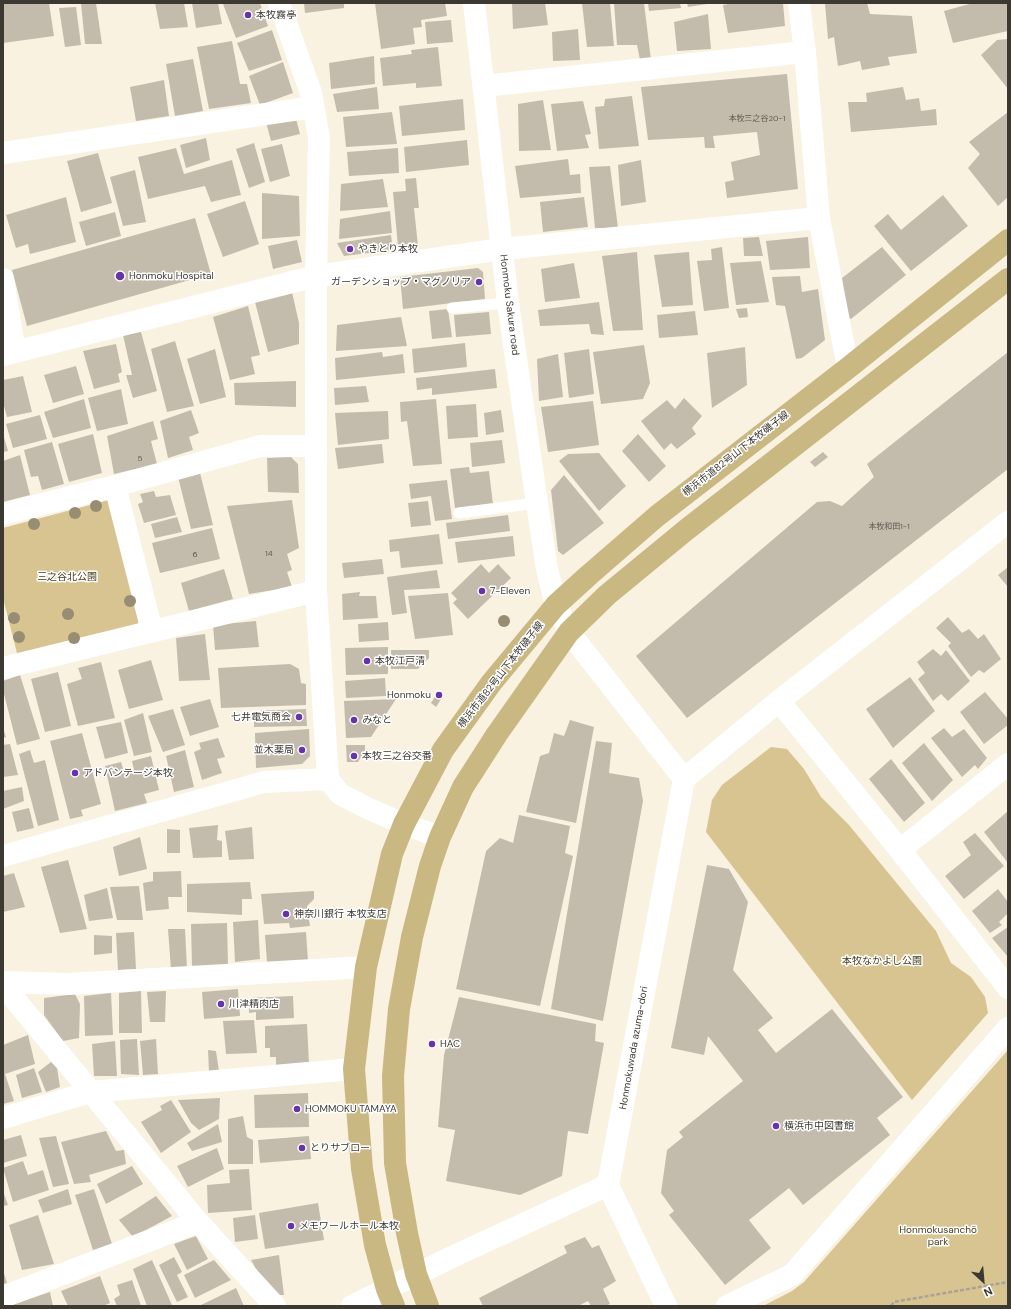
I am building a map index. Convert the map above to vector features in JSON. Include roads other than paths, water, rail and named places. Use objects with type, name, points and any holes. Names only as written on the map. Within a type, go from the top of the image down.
[{"type":"main road","name":"横浜市道82号山下本牧磯子線","points":[[391,1297],[375,1242],[362,1168],[354,1069],[366,967],[392,854],[404,824],[443,750],[492,682],[556,605],[657,516],[848,368],[1008,240]]},
{"type":"main road","points":[[428,1306],[416,1274],[407,1233],[395,1163],[393,1076],[399,1008],[412,937],[430,866],[440,837],[463,787],[488,747],[569,632],[607,596],[686,530],[1008,279]]},
{"type":"street","points":[[279,3],[311,93],[319,138],[316,276],[316,592],[328,779],[340,794],[404,824],[440,837]]},
{"type":"street","name":"Honmoku Sakura road","points":[[474,3],[508,303],[547,569],[556,605],[569,632],[684,779]]},
{"type":"street","points":[[799,3],[805,52],[819,218],[848,368]]},
{"type":"street","points":[[484,86],[805,52]]},
{"type":"street","points":[[3,153],[314,107]]},
{"type":"street","points":[[3,279],[9,353],[316,276],[502,249],[819,218]]},
{"type":"street","points":[[3,514],[115,486],[260,446],[316,446]]},
{"type":"street","points":[[115,486],[152,631]]},
{"type":"street","points":[[684,779],[779,701],[1008,522]]},
{"type":"street","points":[[4,665],[316,592]]},
{"type":"street","points":[[779,701],[900,850],[1008,988]]},
{"type":"street","points":[[900,850],[1008,764]]},
{"type":"street","points":[[3,856],[264,782],[328,779]]},
{"type":"street","name":"Honmokuwada azuma-dori","points":[[608,1185],[684,779]]},
{"type":"street","points":[[3,984],[68,984],[366,967]]},
{"type":"street","points":[[3,984],[198,1222],[275,1306]]},
{"type":"street","points":[[727,1306],[792,1275],[1008,1028]]},
{"type":"street","points":[[3,1118],[90,1092],[354,1069]]},
{"type":"street","points":[[352,1306],[391,1297],[416,1274],[608,1185],[666,1306]]},
{"type":"street","points":[[3,1297],[198,1222]]},
{"type":"lane","points":[[452,308],[508,303]]},
{"type":"lane","points":[[458,513],[537,503]]},
{"type":"place","name":"本牧霧亭","points":[[248,15]]},
{"type":"place","name":"やきとり本牧","points":[[350,249]]},
{"type":"place","name":"Honmoku Hospital","points":[[120,276]]},
{"type":"place","name":"ガーデンショップ・マグノリア","points":[[479,282]]},
{"type":"place","name":"7-Eleven","points":[[482,591]]},
{"type":"place","name":"本牧江戸清","points":[[367,661]]},
{"type":"place","name":"Honmoku","points":[[439,695]]},
{"type":"place","name":"七井電気商会","points":[[299,717]]},
{"type":"place","name":"みなと","points":[[354,720]]},
{"type":"place","name":"並木薬局","points":[[302,750]]},
{"type":"place","name":"本牧三之谷交番","points":[[354,756]]},
{"type":"place","name":"アドバンテージ本牧","points":[[75,773]]},
{"type":"place","name":"神奈川銀行 本牧支店","points":[[286,914]]},
{"type":"place","name":"川津精肉店","points":[[221,1004]]},
{"type":"place","name":"HAC","points":[[432,1044]]},
{"type":"place","name":"HOMMOKU TAMAYA","points":[[297,1109]]},
{"type":"place","name":"横浜市中図書館","points":[[776,1126]]},
{"type":"place","name":"とりサブロー","points":[[302,1148]]},
{"type":"place","name":"メモワールホール本牧","points":[[291,1226]]},
{"type":"park label","name":"三之谷北公園","points":[[67,577]]},
{"type":"park label","name":"本牧なかよし公園","points":[[882,961]]},
{"type":"park label","name":"Honmokusanchō park","points":[[938,1236]]}]
